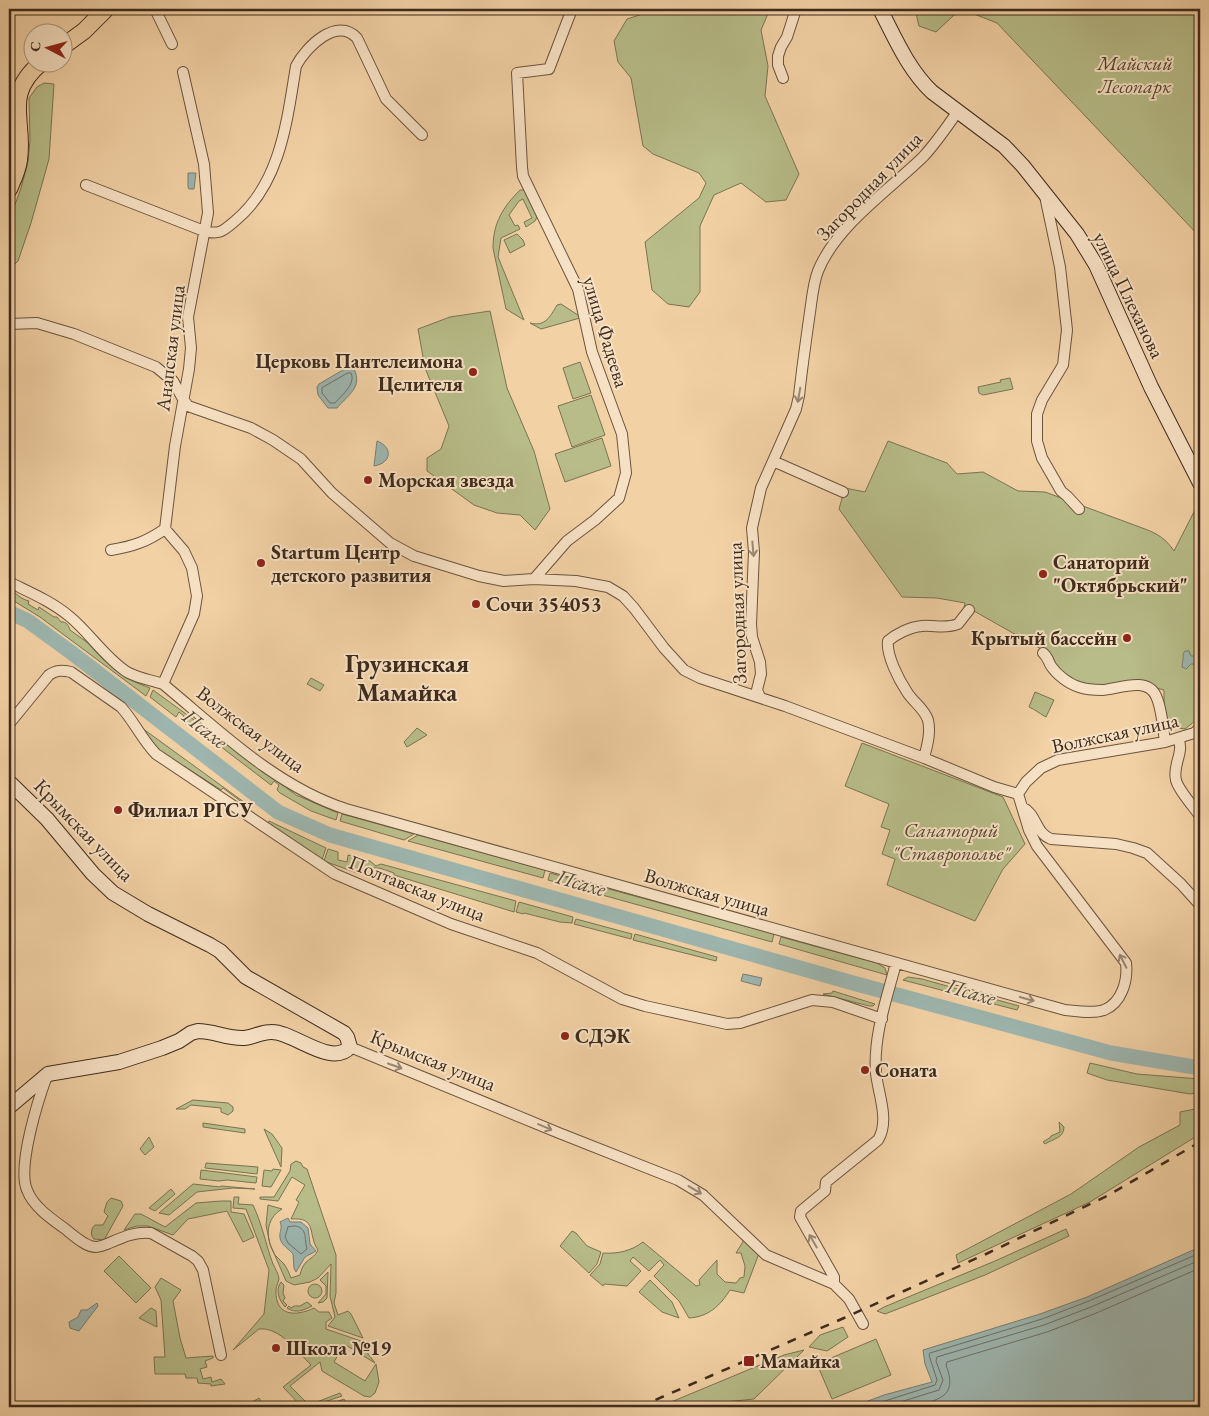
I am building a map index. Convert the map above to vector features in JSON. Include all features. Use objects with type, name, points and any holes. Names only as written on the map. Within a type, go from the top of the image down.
[{"type":"main road","points":[[72,39],[84,31],[106,9]]},
{"type":"main road","points":[[9,189],[19,160],[18,100],[20,90],[32,72]]},
{"type":"street","points":[[155,9],[172,44]]},
{"type":"street","name":"улица Фадеева","points":[[534,579],[567,541],[595,520],[619,498],[626,473],[622,434],[592,352],[578,290],[523,176],[516,73],[549,69],[572,9]]},
{"type":"street","points":[[783,78],[778,65],[778,56],[781,46],[787,37],[796,9]]},
{"type":"street","name":"улица Плеханова","points":[[880,9],[913,71],[922,82],[932,92],[1004,146],[1023,166],[1044,195],[1077,234],[1096,265],[1151,387],[1200,483]]},
{"type":"street","points":[[86,185],[204,231],[214,234],[220,233],[242,214],[261,190],[279,152],[296,66],[309,48],[332,32],[339,30],[352,32],[363,49],[386,99],[422,135]]},
{"type":"street","name":"Анапская улица","points":[[166,529],[175,446],[182,399],[189,369],[191,348],[188,317],[208,213],[204,164],[183,72]]},
{"type":"street","name":"Загородная улица","points":[[760,697],[757,690],[761,674],[760,662],[752,637],[751,624],[754,552],[752,528],[761,488],[796,409],[815,280],[827,253],[846,230],[878,196],[923,156],[944,133],[958,112]]},
{"type":"street","points":[[1044,195],[1060,267],[1067,330],[1063,365],[1042,400],[1037,414],[1037,442],[1042,458],[1061,492],[1079,509]]},
{"type":"street","points":[[9,324],[36,323],[74,334],[156,367],[173,381],[182,399],[188,406],[251,428],[273,440],[301,459],[332,493],[390,543],[414,556],[479,576],[504,581],[534,579],[576,581],[608,586],[623,596],[634,608],[664,648],[684,670],[700,678],[760,697],[924,758],[994,787],[1018,794]]},
{"type":"street","points":[[773,461],[844,492]]},
{"type":"street","points":[[9,582],[68,615],[125,671],[132,675],[163,684],[194,614],[197,596],[192,568],[184,551],[166,529],[150,540],[135,546],[111,550]]},
{"type":"street","points":[[924,758],[929,735],[928,718],[907,692],[888,653],[888,641],[914,627],[943,628],[958,624],[969,610]]},
{"type":"street","points":[[1043,653],[1048,656],[1055,671],[1067,681],[1080,688],[1102,690],[1126,685],[1150,688],[1158,700],[1166,742]]},
{"type":"street","name":"Полтавская улица","points":[[9,724],[49,675],[54,671],[64,670],[71,672],[121,707],[128,714],[148,746],[156,754],[328,870],[434,917],[537,953],[622,998],[645,1006],[726,1024],[740,1023],[812,1000],[833,1002],[884,1013]]},
{"type":"street","name":"Волжская улица","points":[[163,684],[275,774],[295,786],[339,806],[1065,1010],[1104,1010],[1113,1005],[1125,983],[1127,974],[1126,963],[1037,846],[1029,830],[1018,794],[1026,782],[1040,768],[1058,760],[1166,742],[1194,733],[1200,728]]},
{"type":"street","points":[[1178,738],[1181,746],[1175,772],[1177,784],[1200,816]]},
{"type":"street","name":"Крымская улица","points":[[9,782],[48,820],[93,874],[113,893],[148,914],[220,951],[246,977],[344,1033],[347,1036],[350,1047],[678,1180],[703,1195],[766,1255],[834,1284],[849,1299],[863,1324]]},
{"type":"street","points":[[1022,807],[1033,816],[1040,832],[1050,839],[1116,844],[1146,853],[1200,904]]},
{"type":"street","points":[[884,1013],[896,963]]},
{"type":"street","name":"Крымская улица","points":[[834,1284],[834,1277],[800,1217],[801,1211],[825,1191],[826,1182],[878,1140],[883,1132],[884,1123],[876,1071],[878,1044],[884,1013]]},
{"type":"street","points":[[9,1107],[48,1074],[119,1062],[162,1048],[198,1031],[244,1038],[271,1032],[315,1049],[340,1054],[345,1053],[350,1047]]},
{"type":"street","points":[[48,1074],[28,1143],[24,1178],[26,1189],[32,1200],[50,1218],[88,1244],[96,1247],[143,1232],[151,1233],[192,1256],[198,1261],[203,1270],[221,1355]]},
{"type":"street","points":[[9,1403],[11,1407]]},
{"type":"green space","points":[[658,9],[770,9],[761,30],[768,66],[765,96],[799,174],[786,200],[766,202],[741,183],[714,195],[700,226],[700,292],[689,307],[668,304],[652,290],[645,242],[699,198],[706,183],[699,173],[653,154],[643,146],[631,78],[618,62],[614,41],[627,19]]},
{"type":"green space","name":"Майский Лесопарк","points":[[915,9],[1200,9],[1200,237],[997,23],[969,12],[954,15],[936,32],[919,26]]},
{"type":"green space","points":[[44,83],[54,84],[49,159],[18,261],[9,270],[9,221],[28,162],[30,140],[29,98],[37,87]]},
{"type":"green space","points":[[9,90],[12,146],[9,167]]},
{"type":"green space","points":[[520,190],[527,190],[537,217],[535,221],[526,227],[524,222],[532,218],[523,199],[519,201],[509,215],[515,226],[518,225],[520,229],[501,238],[498,257],[524,320],[506,309],[493,248],[493,239],[500,216]]},
{"type":"green space","points":[[517,234],[525,245],[510,253],[504,240]]},
{"type":"green space","points":[[561,304],[581,317],[541,329],[530,323],[540,324],[549,317],[557,305]]},
{"type":"green space","points":[[490,311],[507,388],[534,451],[550,509],[535,530],[520,515],[497,513],[474,505],[427,471],[427,458],[441,449],[449,426],[425,368],[418,329],[450,317]]},
{"type":"green space","points":[[580,362],[591,393],[573,399],[563,368]]},
{"type":"green space","points":[[1010,378],[1013,389],[983,395],[979,393],[978,387]]},
{"type":"green space","points":[[591,395],[605,435],[572,447],[558,406]]},
{"type":"green space","points":[[602,438],[611,466],[565,482],[555,454]]},
{"type":"green space","name":"Санаторий \"Октябрьский\"","points":[[888,441],[947,463],[957,474],[983,472],[1018,491],[1045,492],[1145,529],[1161,537],[1174,551],[1200,500],[1200,717],[1185,729],[1164,726],[1164,690],[1140,684],[1088,686],[1072,680],[1058,669],[1041,649],[974,611],[964,609],[965,603],[937,598],[902,597],[839,509],[845,488],[865,492]]},
{"type":"green space","points":[[9,588],[29,601],[28,604],[38,610],[39,607],[57,617],[61,622],[66,623],[70,630],[88,643],[98,654],[99,652],[121,674],[150,688],[146,696],[40,617],[9,598]]},
{"type":"green space","points":[[311,678],[324,685],[320,691],[307,684]]},
{"type":"green space","points":[[153,690],[208,730],[204,737],[181,721],[184,716],[179,712],[176,717],[150,697]]},
{"type":"green space","points":[[1035,692],[1054,700],[1046,717],[1029,707]]},
{"type":"green space","points":[[135,723],[248,805],[223,788],[221,790],[184,766],[182,768],[152,746]]},
{"type":"green space","points":[[417,728],[427,735],[407,747],[404,742]]},
{"type":"green space","points":[[214,735],[296,795],[338,813],[336,820],[311,811],[280,793],[277,790],[279,785],[274,781],[271,785],[216,743],[214,744],[209,740]]},
{"type":"green space","name":"Санаторий \"Ставрополье\"","points":[[862,743],[1003,797],[1025,844],[1003,869],[975,921],[887,885],[895,859],[882,854],[890,830],[881,827],[889,804],[845,786]]},
{"type":"green space","points":[[342,814],[414,834],[404,840],[340,821]]},
{"type":"green space","points":[[269,821],[326,848],[322,860],[267,826]]},
{"type":"green space","points":[[418,835],[545,870],[543,878],[408,841]]},
{"type":"green space","points":[[328,849],[338,852],[338,860],[347,862],[348,855],[370,861],[376,866],[381,864],[516,901],[514,912],[394,875],[394,873],[380,868],[369,869],[360,874],[324,861]]},
{"type":"green space","points":[[550,873],[774,934],[772,942],[548,880]]},
{"type":"green space","points":[[519,902],[573,917],[572,923],[516,912]]},
{"type":"green space","points":[[576,919],[632,934],[631,939],[574,924]]},
{"type":"green space","points":[[635,934],[717,957],[716,961],[633,940]]},
{"type":"green space","points":[[781,937],[877,963],[885,968],[887,975],[779,944]]},
{"type":"green space","points":[[908,977],[922,979],[1019,1006],[1017,1010],[903,980]]},
{"type":"green space","points":[[833,991],[875,1004],[869,1006],[823,994],[832,993]]},
{"type":"green space","points":[[1090,1063],[1137,1074],[1200,1079],[1200,1088],[1197,1093],[1190,1094],[1107,1080],[1087,1073]]},
{"type":"green space","points":[[193,1100],[228,1103],[233,1107],[233,1111],[228,1115],[221,1112],[221,1108],[191,1105],[185,1109],[176,1109]]},
{"type":"green space","points":[[1200,1108],[1200,1134],[1090,1202],[958,1263],[956,1255],[1071,1194],[1139,1147],[1180,1125],[1180,1112]]},
{"type":"green space","points":[[1059,1122],[1064,1127],[1064,1131],[1058,1138],[1045,1144],[1043,1142],[1060,1132]]},
{"type":"green space","points":[[203,1123],[245,1129],[245,1133],[203,1127]]},
{"type":"green space","points":[[264,1129],[272,1134],[282,1148],[281,1167]]},
{"type":"green space","points":[[149,1137],[154,1147],[145,1155],[140,1149]]},
{"type":"green space","points":[[296,1161],[307,1169],[336,1255],[336,1293],[334,1303],[338,1315],[348,1311],[363,1338],[328,1326],[335,1317],[330,1296],[331,1264],[318,1278],[310,1282],[294,1285],[286,1281],[274,1253],[285,1266],[291,1278],[300,1275],[306,1262],[318,1250],[309,1224],[299,1219],[291,1219],[299,1202],[296,1200],[305,1185],[292,1177],[278,1201],[260,1199],[260,1197],[274,1197],[290,1171],[291,1164]]},
{"type":"green space","points":[[206,1163],[258,1167],[257,1174],[205,1168]]},
{"type":"green space","points":[[273,1169],[281,1170],[271,1187],[262,1186],[264,1170],[272,1171]]},
{"type":"green space","points":[[201,1170],[257,1177],[256,1183],[200,1179]]},
{"type":"green space","points":[[193,1184],[255,1189],[233,1188],[197,1192],[169,1215],[159,1213]]},
{"type":"green space","points":[[171,1189],[175,1194],[155,1211],[149,1208]]},
{"type":"green space","points":[[234,1197],[239,1197],[238,1204],[253,1205],[256,1212],[279,1280],[276,1290],[279,1305],[288,1312],[293,1313],[300,1313],[314,1308],[319,1312],[329,1312],[332,1318],[326,1322],[326,1329],[367,1343],[366,1348],[352,1341],[351,1343],[366,1351],[375,1363],[344,1344],[335,1353],[338,1355],[334,1362],[365,1381],[376,1364],[379,1382],[375,1393],[370,1397],[364,1396],[322,1371],[320,1362],[290,1386],[309,1405],[340,1393],[342,1396],[309,1407],[302,1407],[283,1387],[311,1365],[288,1341],[267,1329],[259,1329],[233,1350],[264,1314],[269,1270],[246,1209],[233,1208]]},
{"type":"green space","points":[[111,1198],[121,1201],[123,1206],[104,1240],[94,1239],[92,1234],[93,1228],[95,1225],[103,1225],[108,1216],[104,1212],[107,1202]]},
{"type":"green space","points":[[231,1201],[231,1212],[244,1214],[254,1237],[243,1242],[227,1211],[188,1219],[173,1235],[148,1226],[137,1226],[124,1230],[135,1214],[141,1214],[165,1227],[196,1203]]},
{"type":"green space","points":[[268,1205],[282,1209],[272,1218],[268,1236],[266,1225]]},
{"type":"green space","points":[[1066,1229],[1069,1236],[985,1275],[885,1314],[877,1311],[995,1261]]},
{"type":"green space","points":[[572,1231],[587,1246],[601,1252],[597,1264],[589,1273],[560,1246]]},
{"type":"green space","points":[[744,1240],[760,1251],[744,1293],[730,1290],[713,1310],[696,1317],[689,1318],[679,1301],[654,1276],[664,1265],[660,1260],[649,1271],[633,1257],[630,1261],[641,1271],[627,1286],[604,1284],[603,1286],[590,1275],[600,1264],[603,1253],[624,1251],[634,1248],[643,1242],[696,1286],[700,1285],[699,1280],[717,1260],[717,1274],[725,1282],[736,1283],[740,1278],[744,1277],[745,1266],[741,1253],[736,1253]]},
{"type":"green space","points":[[119,1256],[151,1288],[136,1303],[104,1271]]},
{"type":"green space","points":[[328,1272],[327,1298],[323,1302],[318,1303],[326,1294],[326,1286],[320,1280]]},
{"type":"green space","points":[[161,1278],[181,1290],[173,1301],[186,1358],[213,1356],[213,1358],[205,1361],[207,1367],[200,1369],[203,1379],[211,1377],[212,1382],[221,1379],[225,1384],[211,1386],[211,1384],[198,1383],[197,1378],[186,1378],[185,1374],[155,1374],[154,1357],[165,1357],[161,1300],[155,1287]]},
{"type":"green space","points":[[650,1280],[672,1302],[679,1318],[662,1312],[639,1292]]},
{"type":"green space","points":[[281,1282],[284,1285],[283,1293],[285,1298],[283,1301],[287,1305],[285,1307],[278,1295],[278,1288]]},
{"type":"green space","points":[[312,1284],[318,1284],[322,1291],[318,1298],[312,1298],[308,1294],[308,1288]]},
{"type":"green space","points":[[307,1302],[312,1306],[303,1310],[294,1311],[287,1308],[289,1306],[291,1308],[300,1306]]},
{"type":"green space","points":[[151,1308],[156,1311],[157,1327],[139,1318]]},
{"type":"green space","points":[[843,1327],[848,1337],[827,1351],[809,1347],[820,1335]]},
{"type":"green space","points":[[876,1339],[891,1375],[832,1399],[817,1364]]},
{"type":"green space","points":[[804,1350],[754,1399],[706,1404],[699,1407],[659,1407],[784,1355]]},
{"type":"green space","points":[[259,1398],[264,1406],[271,1401],[275,1407],[244,1407]]},
{"type":"green space","points":[[344,1399],[349,1407],[322,1407]]},
{"type":"water","points":[[188,173],[196,173],[194,189],[189,189],[188,187]]},
{"type":"water","points":[[348,367],[354,369],[357,381],[355,386],[350,395],[337,408],[328,408],[318,395],[317,387]]},
{"type":"water","points":[[377,441],[386,447],[388,455],[384,462],[374,466]]},
{"type":"water","points":[[1185,651],[1189,651],[1191,656],[1197,656],[1198,664],[1191,664],[1186,669],[1182,667]]},
{"type":"water","points":[[743,974],[762,978],[760,986],[741,981]]},
{"type":"water","points":[[288,1218],[290,1222],[301,1222],[308,1228],[310,1244],[316,1251],[305,1257],[296,1272],[293,1254],[283,1245],[280,1238],[280,1222]]},
{"type":"water","points":[[1200,1247],[1200,1407],[852,1407],[884,1395],[932,1382],[925,1364],[923,1350],[1040,1314],[1087,1297]]},
{"type":"water","points":[[97,1303],[98,1306],[79,1331],[70,1328],[69,1322],[78,1317],[81,1310],[87,1310]]},
{"type":"waterway","name":"Псахе","points":[[9,612],[28,621],[72,653],[278,812],[330,835],[853,983],[1111,1053],[1200,1068]]},
{"type":"railway","points":[[639,1407],[986,1254],[1107,1196],[1200,1142]]},
{"type":"place","name":"Церковь Пантелеимона Целителя","points":[[473,372]]},
{"type":"place","name":"Морская звезда","points":[[368,480]]},
{"type":"place","name":"Startum Центр детского развития","points":[[261,563]]},
{"type":"place","name":"Санаторий \"Октябрьский\"","points":[[1043,574]]},
{"type":"place","name":"Сочи 354053","points":[[476,604]]},
{"type":"place","name":"Крытый бассейн","points":[[1127,638]]},
{"type":"place","name":"Филиал РГСУ","points":[[118,810]]},
{"type":"place","name":"СДЭК","points":[[565,1036]]},
{"type":"place","name":"Соната","points":[[865,1070]]},
{"type":"place","name":"Школа №19","points":[[276,1348]]},
{"type":"place","name":"Мамайка","points":[[749,1361]]},
{"type":"district","name":"Грузинская Мамайка","points":[[407,678]]}]
